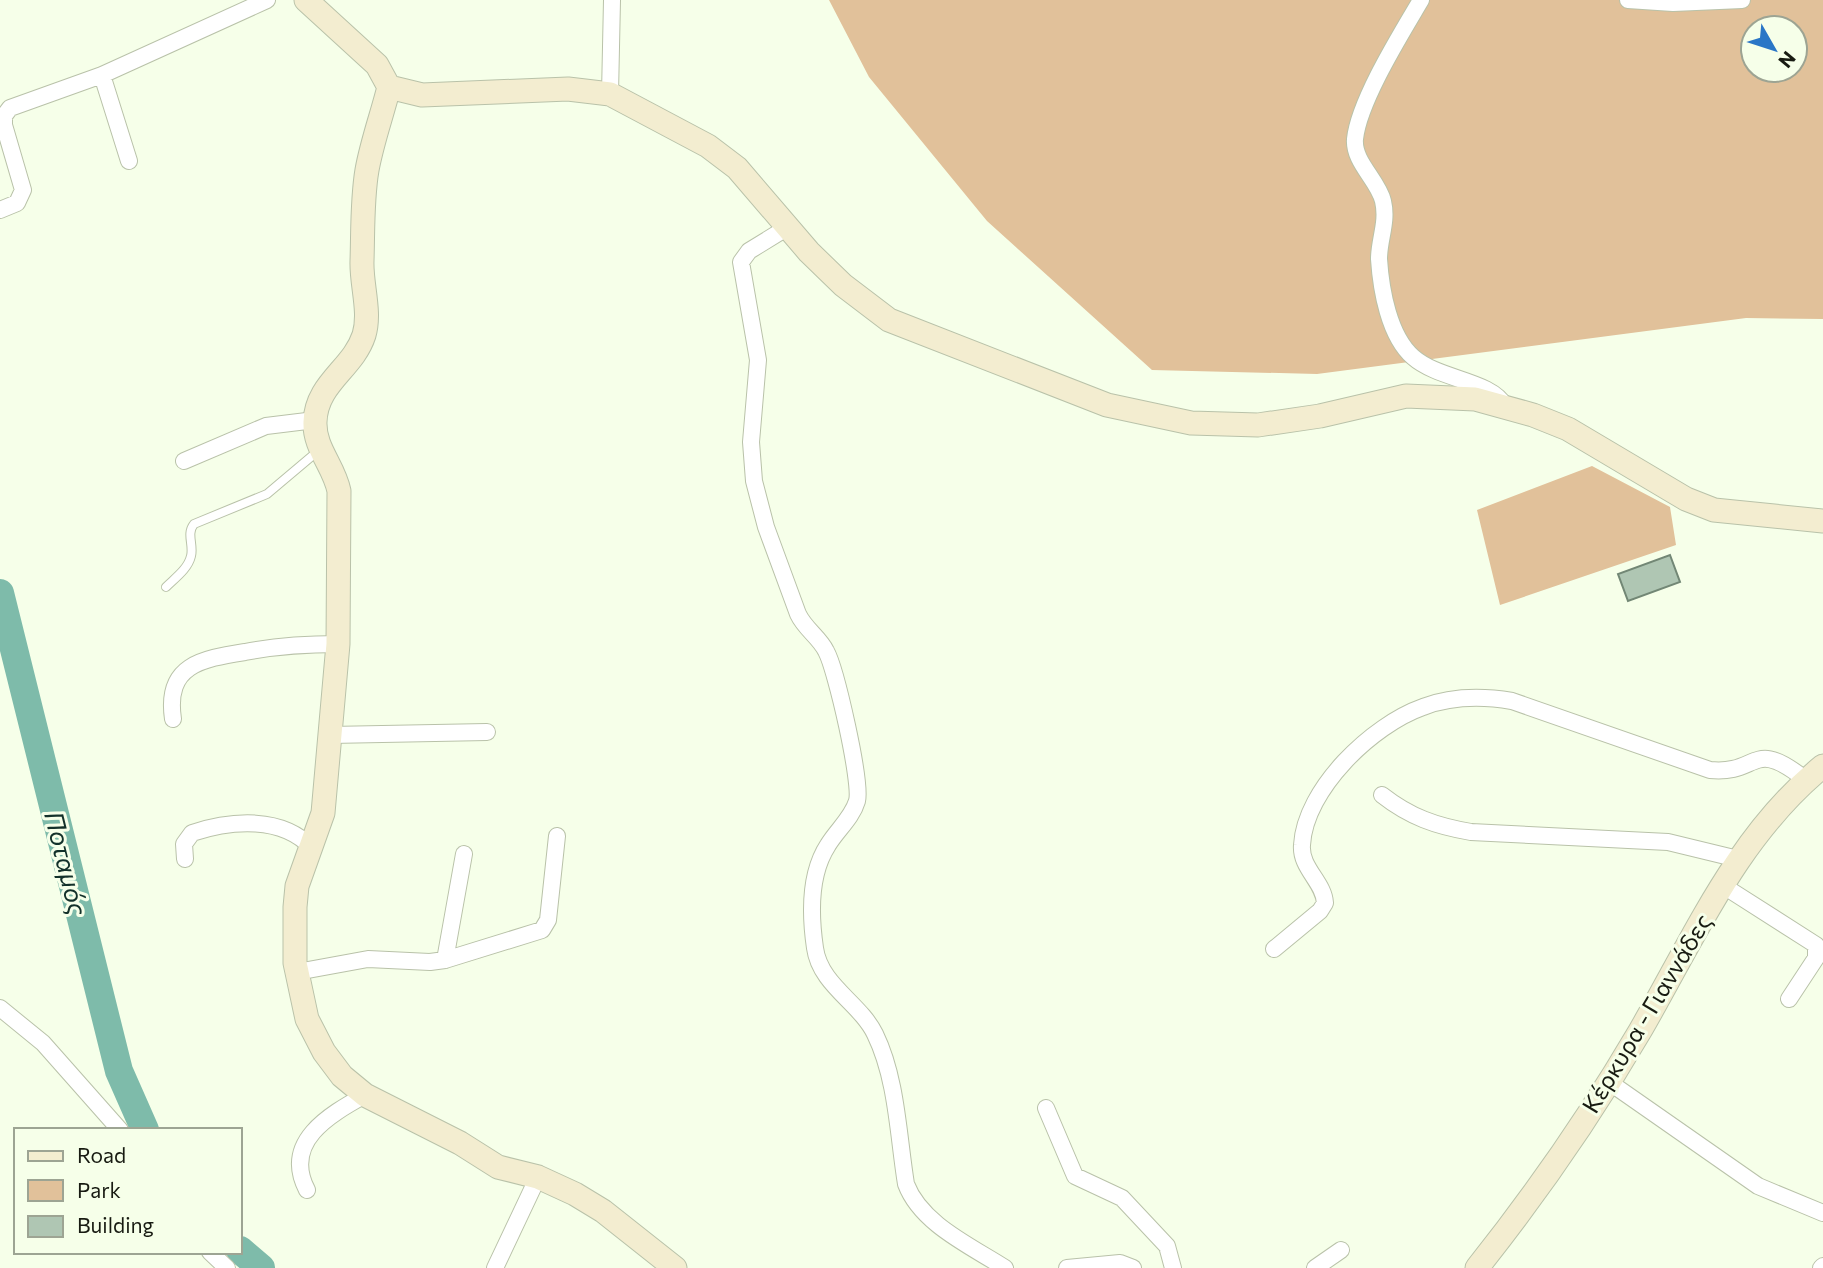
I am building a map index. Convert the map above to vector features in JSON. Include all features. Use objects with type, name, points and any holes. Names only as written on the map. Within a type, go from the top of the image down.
[{"type":"street","points":[[0,210],[17,203],[23,190],[4,125],[6,111],[102,75],[267,0]]},
{"type":"street","points":[[306,0],[377,65],[389,87],[367,171],[362,268],[366,319],[363,335],[353,356],[321,394],[315,420],[315,439],[336,475],[339,491],[338,645],[323,813],[297,886],[297,972],[307,1018],[324,1052],[342,1076],[365,1095],[460,1143],[498,1167],[538,1177],[603,1211],[676,1268]]},
{"type":"street","points":[[610,94],[612,0]]},
{"type":"street","points":[[1421,0],[1376,85],[1358,125],[1354,142],[1382,198],[1386,222],[1379,257],[1385,304],[1402,343],[1412,357],[1455,380],[1491,390],[1505,406]]},
{"type":"street","points":[[1628,0],[1673,3],[1742,0]]},
{"type":"street","points":[[102,75],[129,161]]},
{"type":"street","points":[[389,87],[422,95],[568,89],[610,94],[708,146],[737,168],[843,285],[889,320],[1107,405],[1191,423],[1258,425],[1320,416],[1406,396],[1475,400],[1505,406],[1568,429],[1701,506],[1730,513],[1823,520]]},
{"type":"street","points":[[788,227],[749,250],[741,262],[758,360],[751,442],[754,481],[766,527],[798,614],[804,627],[828,653],[859,784],[853,810],[819,860],[814,879],[815,951],[829,978],[867,1020],[880,1044],[889,1075],[906,1184],[911,1198],[928,1216],[1002,1267]]},
{"type":"street","points":[[184,461],[266,426],[315,420]]},
{"type":"street","points":[[173,719],[171,705],[176,685],[185,671],[204,659],[294,643],[338,645]]},
{"type":"street","points":[[1273,949],[1320,911],[1325,903],[1302,852],[1304,828],[1315,800],[1351,755],[1395,721],[1423,707],[1459,698],[1512,701],[1710,770],[1731,769],[1764,757],[1814,773]]},
{"type":"street","points":[[330,735],[487,732]]},
{"type":"street","name":"Κέρκυρα - Γιαννάδες","points":[[1477,1268],[1525,1205],[1609,1082],[1738,859],[1768,819],[1814,773]]},
{"type":"street","points":[[1382,795],[1416,818],[1438,827],[1471,832],[1668,842],[1738,859]]},
{"type":"street","points":[[185,859],[184,844],[192,833],[246,823],[292,830],[312,848]]},
{"type":"street","points":[[297,972],[368,959],[430,962],[446,960],[545,927],[557,836]]},
{"type":"street","points":[[446,960],[464,854]]},
{"type":"street","points":[[1722,885],[1816,945],[1816,958],[1789,999]]},
{"type":"street","points":[[0,1008],[43,1043],[118,1128]]},
{"type":"street","points":[[1609,1082],[1758,1186],[1823,1213]]},
{"type":"street","points":[[307,1189],[300,1172],[305,1141],[326,1117],[365,1095]]},
{"type":"street","points":[[1046,1108],[1075,1176],[1122,1198],[1167,1246],[1173,1268]]},
{"type":"street","points":[[495,1268],[538,1177]]},
{"type":"street","points":[[1315,1268],[1341,1250]]},
{"type":"street","points":[[212,1254],[227,1268]]},
{"type":"street","points":[[1067,1268],[1120,1263],[1133,1268]]},
{"type":"lane","points":[[166,587],[188,564],[190,532],[194,524],[267,494],[320,449]]},
{"type":"green space","points":[[829,0],[1823,0],[1823,319],[1746,318],[1317,374],[1152,370],[987,221],[869,77]]},
{"type":"green space","points":[[1592,466],[1670,507],[1676,545],[1500,605],[1477,510]]},
{"type":"building","points":[[1670,555],[1680,582],[1628,601],[1618,574]]},
{"type":"waterway","name":"Ποταμός","points":[[0,593],[119,1071],[144,1128]]},
{"type":"waterway","name":"Ποταμός","points":[[242,1252],[261,1268]]}]
